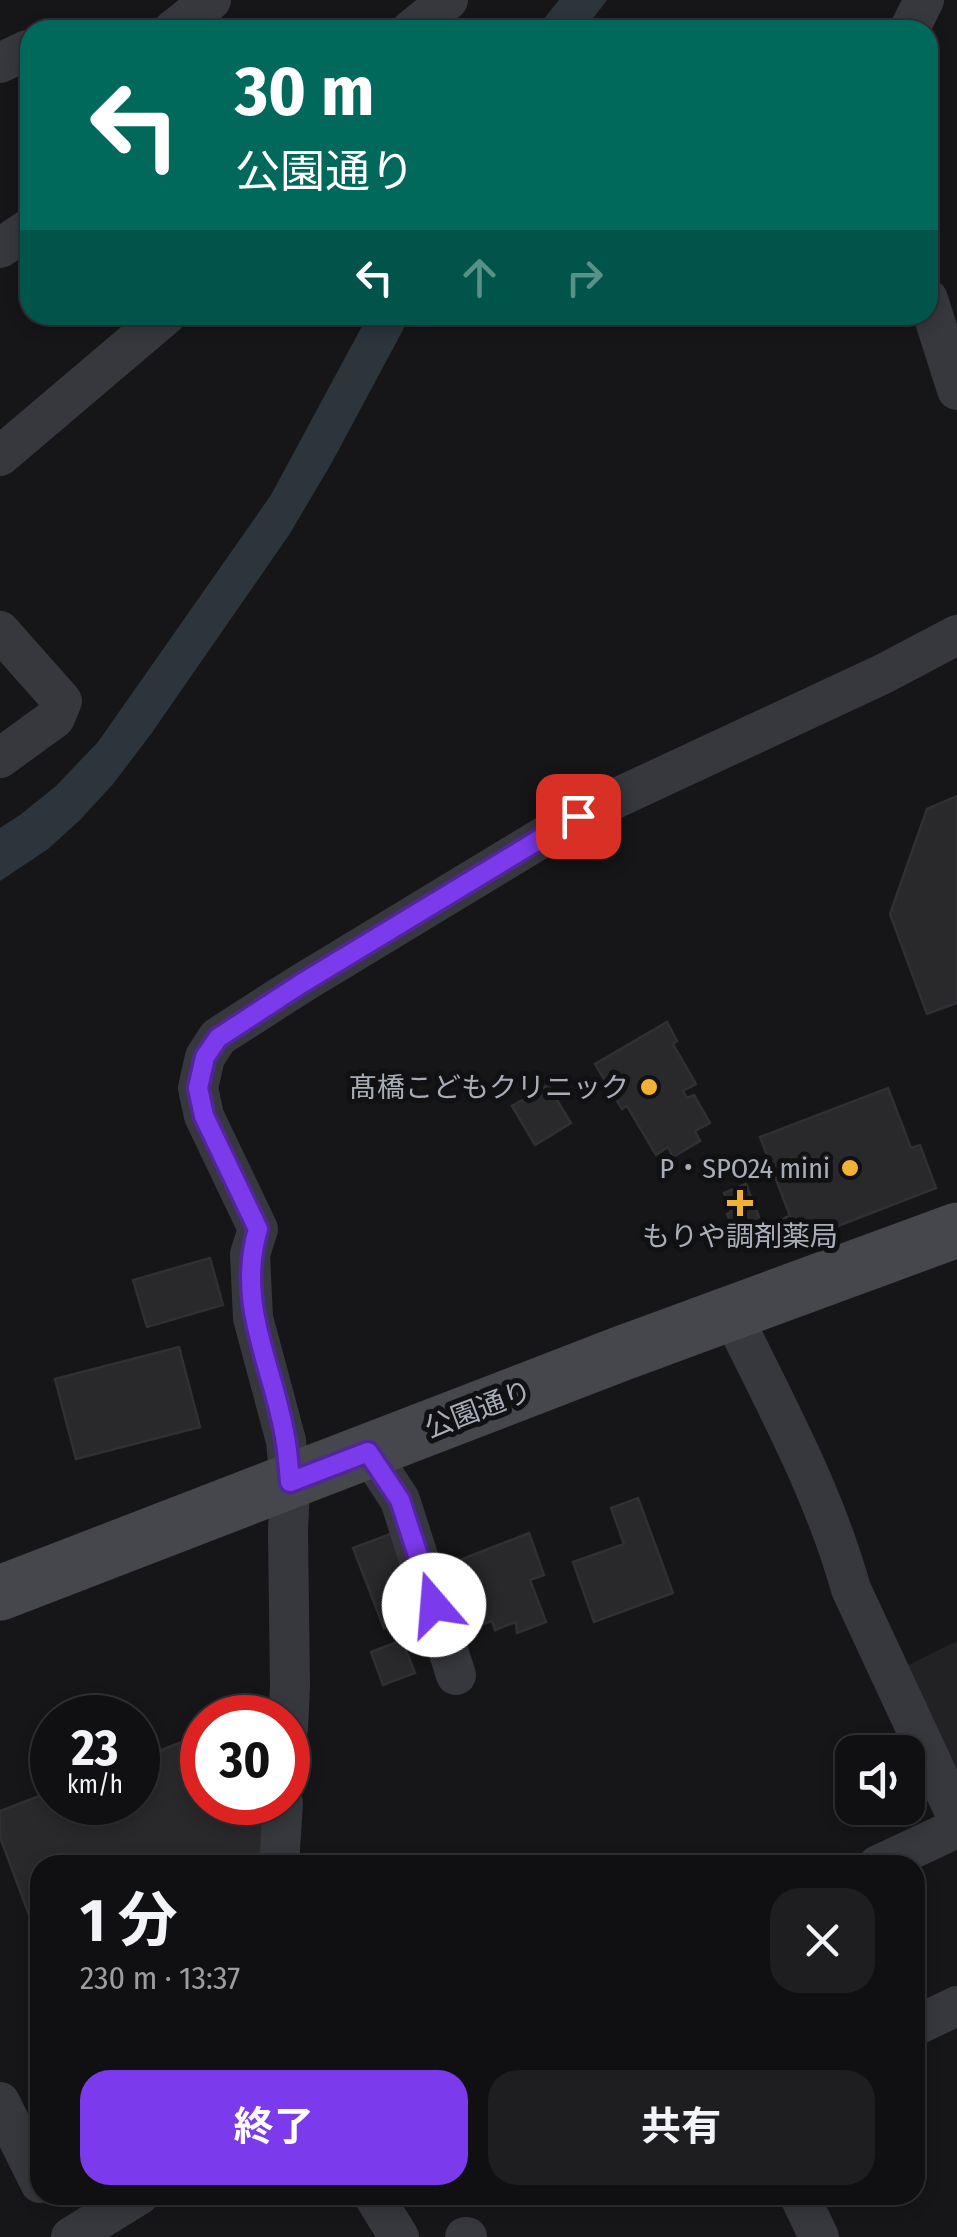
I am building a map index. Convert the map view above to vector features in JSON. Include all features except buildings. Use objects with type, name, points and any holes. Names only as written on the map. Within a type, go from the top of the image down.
[{"type":"street","points":[[185,20],[210,0]]},
{"type":"street","points":[[423,20],[448,0]]},
{"type":"street","points":[[0,456],[154,325]]},
{"type":"street","points":[[936,325],[957,390]]},
{"type":"street","points":[[0,632],[62,701],[55,718],[0,758]]},
{"type":"street","points":[[290,1695],[290,1482],[286,1441],[253,1318],[250,1254],[258,1229],[204,1116],[198,1088],[205,1057],[218,1038],[299,985],[578,816],[957,636]]},
{"type":"street","name":"公園通り","points":[[0,1593],[957,1230]]},
{"type":"street","points":[[732,1313],[805,1466],[840,1549],[851,1589],[957,1818]]},
{"type":"street","points":[[368,1452],[400,1500],[456,1675]]},
{"type":"street","points":[[279,1855],[281,1825]]},
{"type":"street","points":[[899,1855],[957,1828]]},
{"type":"street","points":[[925,2021],[957,2006]]},
{"type":"street","points":[[0,2102],[30,2163]]},
{"type":"street","points":[[51,2205],[69,2237],[123,2205]]},
{"type":"street","points":[[379,2205],[399,2237]]},
{"type":"street","points":[[805,2205],[819,2237]]},
{"type":"shaded area","points":[[559,0],[607,0],[592,20],[543,20]]},
{"type":"shaded area","points":[[363,325],[406,325],[289,535],[151,734],[80,820],[48,849],[0,881],[0,828],[56,786],[98,742],[271,495]]},
{"type":"shaded area","points":[[957,1641],[957,1783],[905,1667]]},
{"type":"place","name":"髙橋こどもクリニック","points":[[649,1087]]},
{"type":"place","name":"P・SPO24 mini","points":[[850,1168]]},
{"type":"place","name":"もりや調剤薬局","points":[[740,1203]]},
{"type":"route","points":[[434,1605],[400,1500],[368,1452],[290,1482],[286,1441],[253,1318],[250,1254],[258,1229],[204,1116],[198,1088],[205,1057],[218,1038],[578,816]]}]
